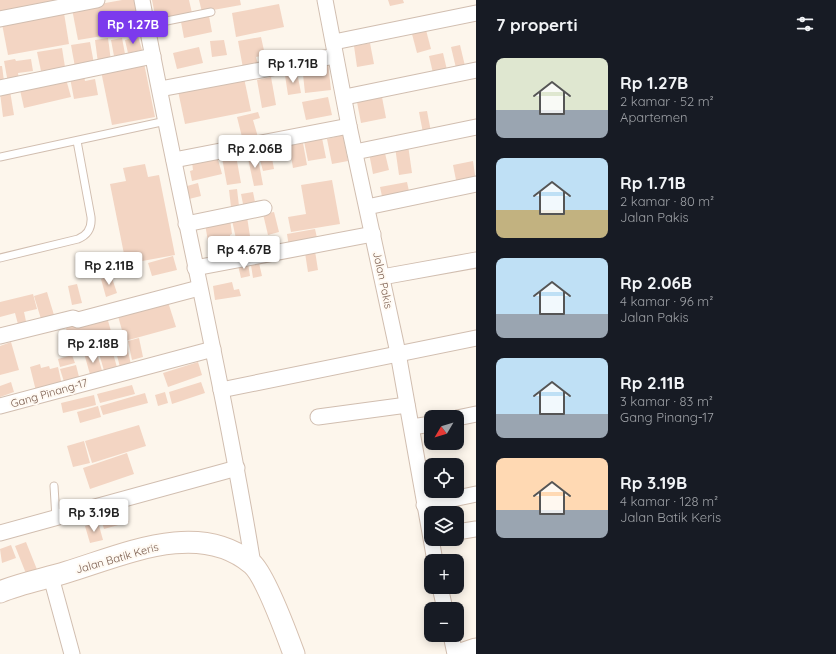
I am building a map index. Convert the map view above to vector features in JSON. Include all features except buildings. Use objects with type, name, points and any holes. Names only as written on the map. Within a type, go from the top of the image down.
[{"type":"street","points":[[0,19],[97,0]]},
{"type":"street","points":[[142,0],[199,288],[238,468],[253,564],[277,610],[294,654]]},
{"type":"street","name":"Jalan Pakis","points":[[325,0],[355,152],[398,353],[412,427],[424,505]]},
{"type":"street","points":[[160,89],[334,49],[476,13]]},
{"type":"street","points":[[0,88],[153,56]]},
{"type":"street","points":[[345,97],[476,70]]},
{"type":"street","points":[[174,160],[350,126]]},
{"type":"street","points":[[355,152],[476,127]]},
{"type":"street","points":[[367,207],[476,184]]},
{"type":"street","points":[[186,224],[264,208]]},
{"type":"street","points":[[195,268],[373,234]]},
{"type":"street","points":[[382,277],[476,260]]},
{"type":"street","points":[[0,336],[73,318],[78,320],[199,288]]},
{"type":"street","points":[[221,390],[476,338]]},
{"type":"street","name":"Gang Pinang-17","points":[[0,406],[213,349]]},
{"type":"street","points":[[318,417],[407,405]]},
{"type":"street","points":[[464,417],[476,414]]},
{"type":"street","points":[[412,427],[424,425]]},
{"type":"street","points":[[0,533],[238,468]]},
{"type":"street","points":[[424,505],[476,494]]},
{"type":"street","points":[[464,531],[476,529]]},
{"type":"street","name":"Jalan Batik Keris","points":[[1,588],[51,577],[148,548],[187,542],[208,544],[222,548],[241,556],[253,564]]},
{"type":"street","points":[[51,577],[72,654]]},
{"type":"street","points":[[452,642],[455,654]]},
{"type":"street","points":[[461,654],[476,649]]},
{"type":"lane","points":[[147,25],[211,12]]},
{"type":"lane","points":[[0,157],[166,121]]},
{"type":"lane","points":[[0,258],[78,239],[84,237],[89,231],[92,225],[91,217],[77,140]]},
{"type":"lane","points":[[54,486],[56,518]]}]
